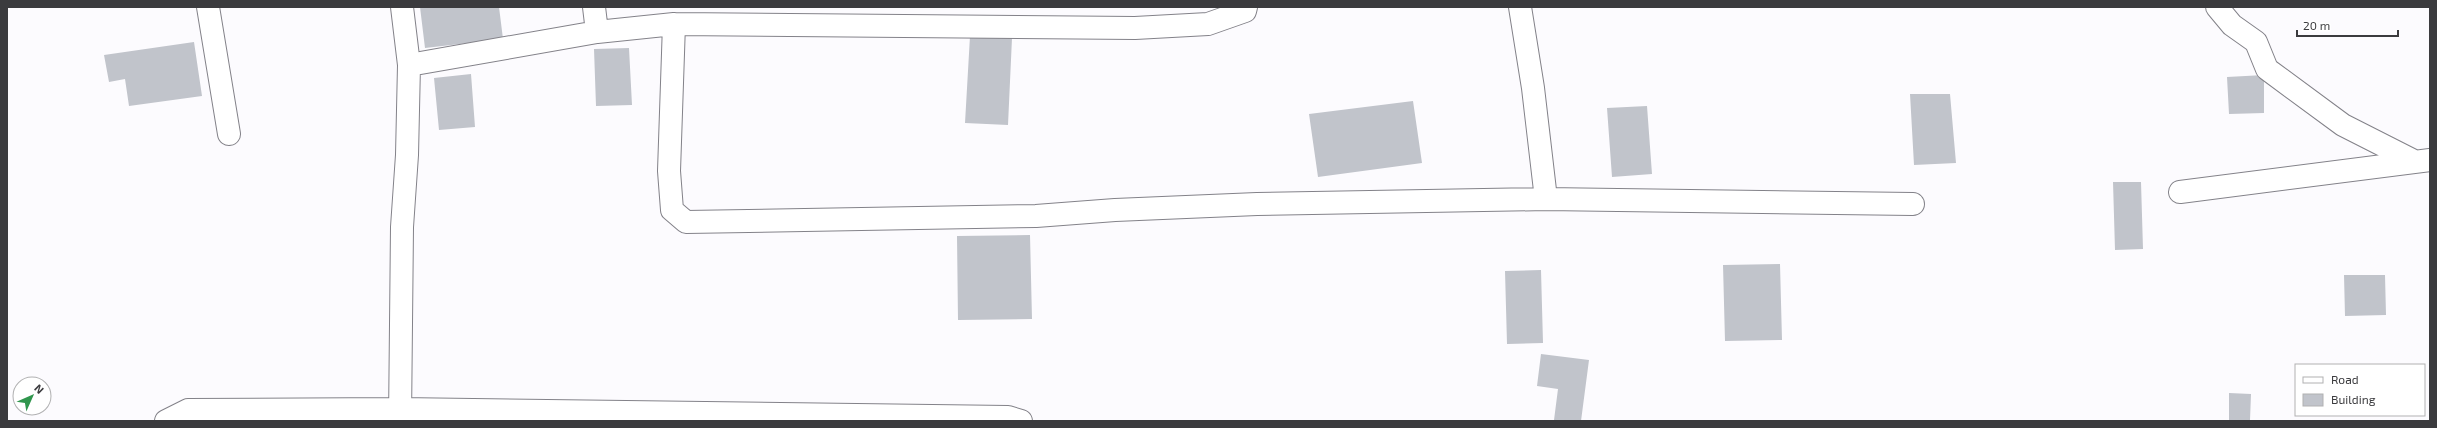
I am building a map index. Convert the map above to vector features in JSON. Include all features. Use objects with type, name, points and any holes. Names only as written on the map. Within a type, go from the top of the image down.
[{"type":"street","points":[[208,7],[230,134]]},
{"type":"street","points":[[400,415],[402,227],[407,155],[409,65],[402,7]]},
{"type":"street","points":[[594,7],[597,32]]},
{"type":"street","points":[[409,65],[597,32],[674,24],[1135,28],[1208,24],[1245,11],[1246,7]]},
{"type":"street","points":[[1520,7],[1533,88],[1546,199]]},
{"type":"street","points":[[2218,7],[2232,25],[2256,42],[2267,69],[2343,125],[2422,161]]},
{"type":"street","points":[[674,24],[669,171],[672,210],[686,222],[1036,216],[1115,210],[1257,204],[1546,199],[1913,204]]},
{"type":"street","points":[[2180,192],[2422,161]]},
{"type":"street","points":[[166,421],[188,410],[400,415],[628,417],[1008,417],[1021,421]]},
{"type":"building","points":[[420,7],[499,7],[503,39],[425,48]]},
{"type":"building","points":[[970,36],[1012,38],[1008,125],[965,123]]},
{"type":"building","points":[[194,42],[202,96],[129,106],[125,79],[109,82],[104,55]]},
{"type":"building","points":[[629,48],[632,105],[596,106],[594,49]]},
{"type":"building","points":[[471,74],[475,127],[439,130],[434,78]]},
{"type":"building","points":[[2264,75],[2264,113],[2229,114],[2227,77]]},
{"type":"building","points":[[1910,94],[1950,94],[1956,163],[1914,165]]},
{"type":"building","points":[[1413,101],[1422,163],[1318,177],[1309,114]]},
{"type":"building","points":[[1647,106],[1652,174],[1612,177],[1607,108]]},
{"type":"building","points":[[2113,182],[2141,182],[2143,249],[2115,250]]},
{"type":"building","points":[[1030,235],[1032,319],[958,320],[957,236]]},
{"type":"building","points":[[1780,264],[1782,340],[1725,341],[1723,265]]},
{"type":"building","points":[[1541,270],[1543,343],[1507,344],[1505,271]]},
{"type":"building","points":[[2344,275],[2385,275],[2386,315],[2345,316]]},
{"type":"building","points":[[1541,354],[1589,360],[1581,421],[1554,420],[1558,389],[1537,386]]},
{"type":"building","points":[[2229,393],[2251,394],[2250,420],[2229,420]]}]
